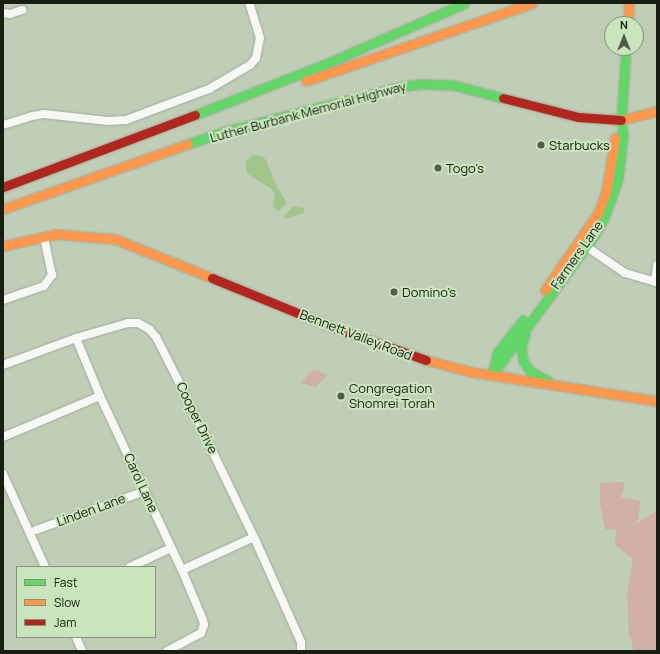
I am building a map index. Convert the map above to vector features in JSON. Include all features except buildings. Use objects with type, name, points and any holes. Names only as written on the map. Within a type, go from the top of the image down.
[{"type":"main road","points":[[152,132],[330,62],[465,3]]},
{"type":"main road","points":[[3,187],[152,132],[532,3]]},
{"type":"main road","points":[[628,16],[629,3]]},
{"type":"main road","name":"Farmers Lane","points":[[492,376],[526,327],[587,246],[604,218],[618,179],[623,135],[621,120],[625,56]]},
{"type":"main road","name":"Luther Burbank Memorial Highway","points":[[3,209],[226,131],[403,86],[422,84],[453,86],[574,116],[603,120],[621,120],[657,112]]},
{"type":"main road","points":[[492,376],[497,353],[543,293],[598,213],[606,192],[615,135],[621,120]]},
{"type":"main road","points":[[3,181],[60,165]]},
{"type":"main road","name":"Bennett Valley Road","points":[[3,246],[49,235],[100,237],[131,244],[322,323],[408,355],[447,366],[492,376],[657,401]]},
{"type":"main road","name":"Bennett Valley Road","points":[[3,254],[66,236]]},
{"type":"main road","points":[[526,327],[521,346],[523,360],[530,371],[555,386]]},
{"type":"street","points":[[3,125],[44,114],[108,121],[126,120],[209,89],[250,65],[256,58],[260,38],[249,3]]},
{"type":"street","points":[[3,13],[10,14],[22,10]]},
{"type":"street","points":[[3,300],[44,286],[52,275],[45,241]]},
{"type":"street","points":[[587,246],[625,273],[656,282],[657,265]]},
{"type":"street","name":"Cooper Drive","points":[[3,365],[76,338],[128,323],[142,325],[156,337],[254,537],[301,642],[301,651]]},
{"type":"street","name":"Carol Lane","points":[[76,338],[100,396],[172,548],[203,620],[203,629],[201,633],[193,639],[167,651]]},
{"type":"street","points":[[3,437],[100,396]]},
{"type":"street","points":[[3,474],[44,566]]},
{"type":"street","name":"Linden Lane","points":[[36,530],[145,490]]},
{"type":"street","points":[[182,570],[254,537]]},
{"type":"street","points":[[132,566],[172,548]]},
{"type":"street","points":[[76,638],[82,651]]},
{"type":"shaded area","points":[[253,155],[262,156],[266,160],[275,183],[286,202],[296,207],[304,208],[304,213],[285,219],[277,211],[273,206],[275,193],[270,188],[249,175],[246,171],[246,161]]},
{"type":"shaded area","points":[[314,370],[328,375],[316,387],[301,383],[308,374]]},
{"type":"shaded area","points":[[625,482],[621,497],[641,501],[637,523],[657,511],[657,651],[634,651],[629,634],[627,595],[633,559],[615,545],[616,530],[605,529],[600,504],[600,483]]},
{"type":"pier","points":[[287,202],[295,205],[283,217],[277,213]]},
{"type":"traffic: fast","points":[[195,115],[330,62],[465,3]]},
{"type":"traffic: fast","points":[[621,120],[625,56]]},
{"type":"traffic: fast","points":[[188,144],[226,131],[403,86],[422,84],[453,85],[503,98]]},
{"type":"traffic: fast","points":[[492,375],[593,237],[604,218],[618,179],[623,135],[621,120]]},
{"type":"traffic: fast","points":[[493,371],[497,353],[523,320]]},
{"type":"traffic: fast","points":[[525,334],[521,346],[523,361],[530,371],[548,381]]},
{"type":"traffic: slow","points":[[306,81],[532,3]]},
{"type":"traffic: slow","points":[[628,16],[629,3]]},
{"type":"traffic: slow","points":[[621,120],[657,111]]},
{"type":"traffic: slow","points":[[545,290],[598,213],[606,192],[615,138]]},
{"type":"traffic: slow","points":[[3,209],[188,144]]},
{"type":"traffic: slow","points":[[3,246],[56,234],[115,239],[212,278]]},
{"type":"traffic: slow","points":[[426,360],[472,372],[657,401]]},
{"type":"traffic: jam","points":[[503,98],[578,117],[621,120]]},
{"type":"traffic: jam","points":[[3,187],[195,115]]},
{"type":"traffic: jam","points":[[212,278],[327,325],[426,360]]},
{"type":"place","name":"Starbucks","points":[[541,145]]},
{"type":"place","name":"Togo's","points":[[438,168]]},
{"type":"place","name":"Domino's","points":[[394,292]]},
{"type":"place","name":"Congregation Shomrei Torah","points":[[341,396]]}]
